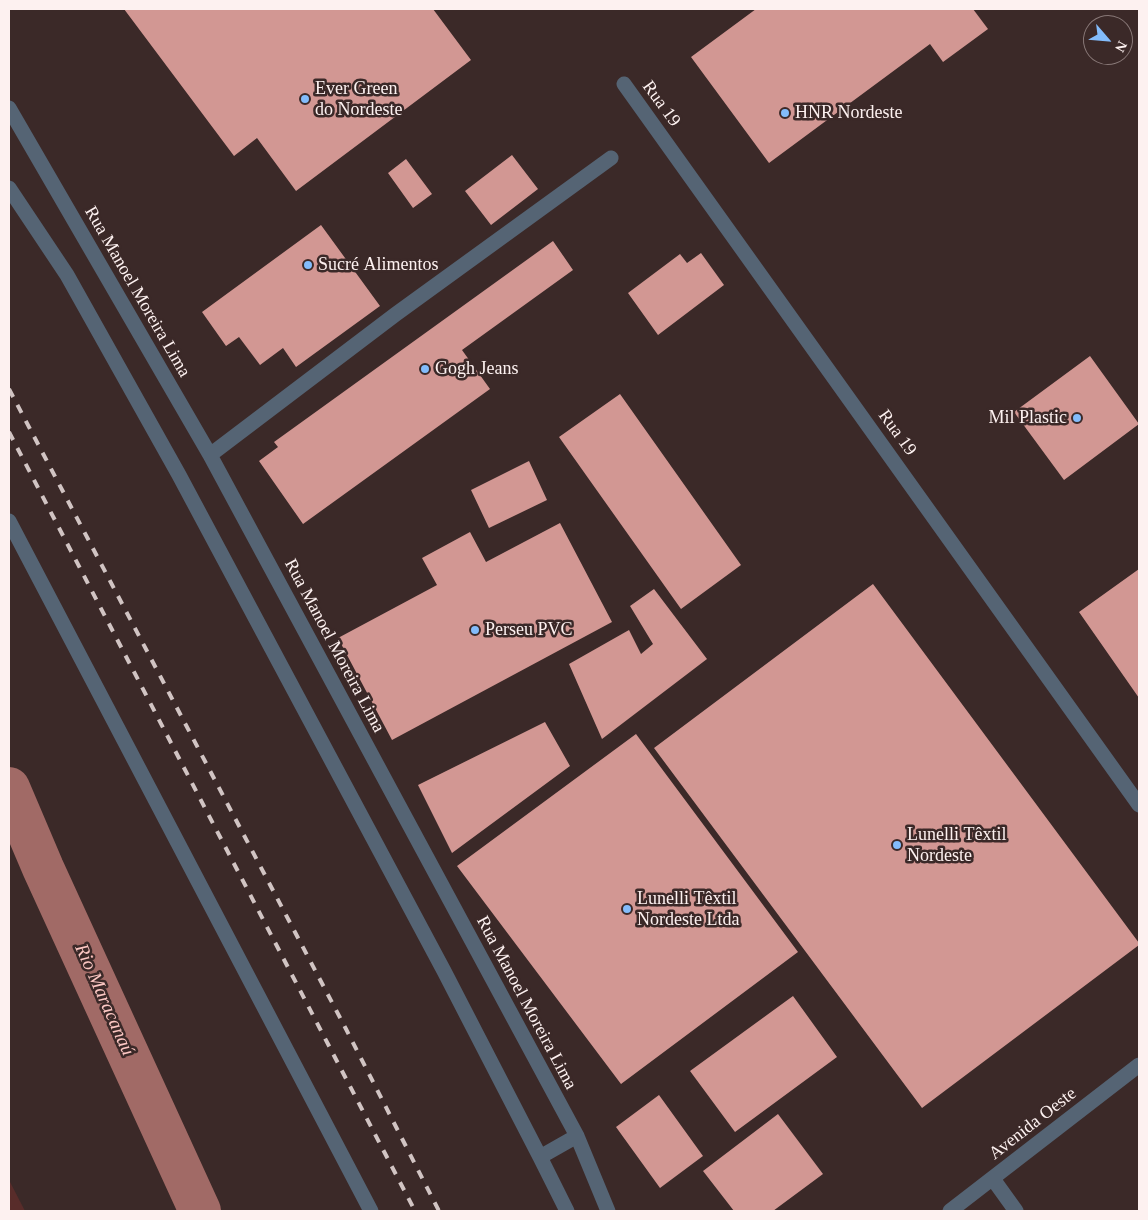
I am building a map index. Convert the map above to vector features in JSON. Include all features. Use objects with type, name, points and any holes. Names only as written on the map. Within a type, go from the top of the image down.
[{"type":"street","name":"Rua 19","points":[[624,84],[1139,804]]},
{"type":"street","name":"Rua Manoel Moreira Lima","points":[[9,108],[210,455],[577,1136],[608,1211]]},
{"type":"street","points":[[210,455],[396,314],[611,158]]},
{"type":"street","points":[[9,188],[67,275],[179,475],[444,971],[566,1211]]},
{"type":"street","points":[[9,521],[371,1211]]},
{"type":"street","name":"Avenida Oeste","points":[[950,1211],[1139,1066]]},
{"type":"street","points":[[540,1157],[577,1136]]},
{"type":"street","points":[[993,1179],[1016,1211]]},
{"type":"shaded area","points":[[9,1180],[25,1211],[9,1211]]},
{"type":"building","name":"Ever Green do Nordeste","points":[[124,9],[433,9],[471,60],[296,191],[257,138],[234,156]]},
{"type":"building","name":"HNR Nordeste","points":[[756,9],[973,9],[988,29],[943,62],[930,44],[769,163],[691,57]]},
{"type":"building","points":[[512,155],[538,189],[491,225],[465,191]]},
{"type":"building","name":"Sucré Alimentos","points":[[406,159],[432,194],[413,208],[388,173]]},
{"type":"building","name":"Sucré Alimentos","points":[[321,225],[380,306],[296,367],[283,348],[260,365],[239,337],[226,346],[202,312]]},
{"type":"building","name":"Gogh Jeans","points":[[553,241],[573,270],[462,350],[490,389],[303,524],[259,461],[278,447],[274,442]]},
{"type":"building","points":[[701,253],[724,285],[658,335],[628,293],[680,254],[687,263]]},
{"type":"building","name":"Mil Plastic","points":[[1090,356],[1139,424],[1064,480],[1014,412]]},
{"type":"building","points":[[620,394],[741,565],[681,609],[559,437]]},
{"type":"building","points":[[529,461],[547,500],[489,528],[471,490]]},
{"type":"building","name":"Perseu PVC","points":[[560,523],[612,622],[392,740],[338,638],[437,585],[422,558],[470,532],[486,562]]},
{"type":"building","points":[[1139,569],[1139,698],[1079,612]]},
{"type":"building","name":"Lunelli Têxtil Nordeste","points":[[873,584],[1139,943],[1139,945],[922,1108],[654,748]]},
{"type":"building","points":[[654,589],[707,659],[602,739],[569,664],[629,630],[641,654],[653,644],[630,606]]},
{"type":"building","points":[[545,722],[570,766],[452,853],[418,785]]},
{"type":"building","name":"Lunelli Têxtil Nordeste Ltda","points":[[636,734],[798,952],[621,1084],[457,866]]},
{"type":"building","points":[[793,996],[837,1057],[735,1132],[690,1071]]},
{"type":"building","points":[[659,1095],[703,1156],[660,1188],[616,1127]]},
{"type":"building","points":[[778,1114],[823,1174],[773,1211],[734,1211],[703,1171]]},
{"type":"waterway","name":"Rio Maracanaú","points":[[9,788],[43,868],[200,1211]]},
{"type":"railway","points":[[9,389],[346,1029],[439,1211]]},
{"type":"railway","points":[[9,432],[415,1211]]},
{"type":"place","name":"Ever Green do Nordeste","points":[[305,99]]},
{"type":"place","name":"HNR Nordeste","points":[[785,113]]},
{"type":"place","name":"Sucré Alimentos","points":[[308,265]]},
{"type":"place","name":"Gogh Jeans","points":[[425,369]]},
{"type":"place","name":"Mil Plastic","points":[[1077,418]]},
{"type":"place","name":"Perseu PVC","points":[[475,630]]},
{"type":"place","name":"Lunelli Têxtil Nordeste","points":[[897,845]]},
{"type":"place","name":"Lunelli Têxtil Nordeste Ltda","points":[[627,909]]}]
